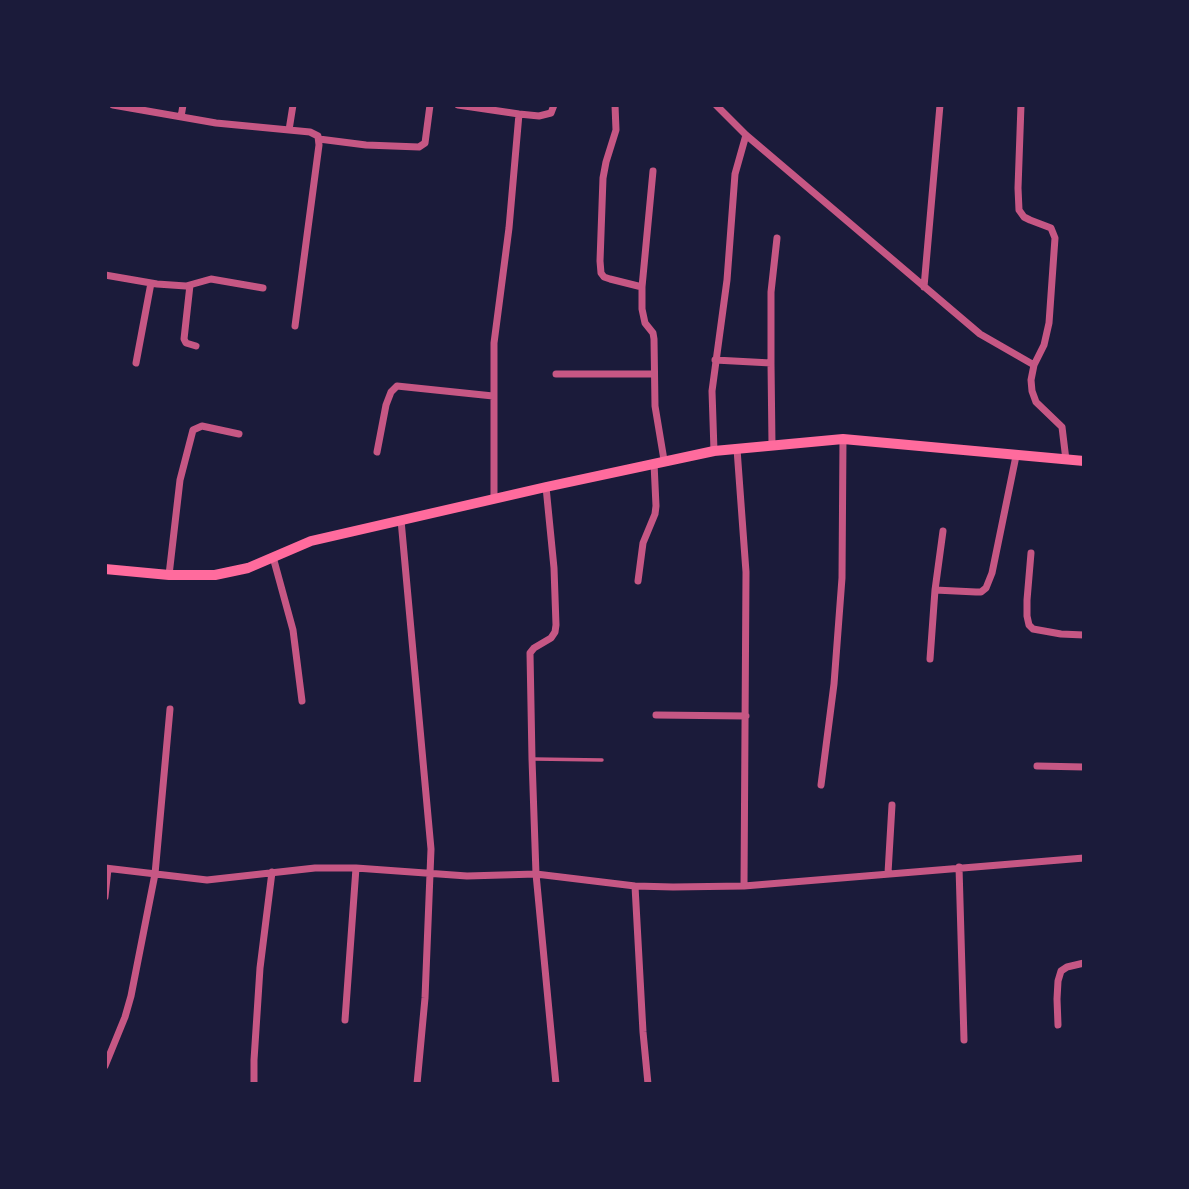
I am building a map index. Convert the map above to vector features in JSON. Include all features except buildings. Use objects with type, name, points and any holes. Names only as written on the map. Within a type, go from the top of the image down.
[{"type":"main road","points":[[105,569],[169,575],[215,575],[248,568],[311,541],[713,451],[843,439],[1084,461]]},
{"type":"street","points":[[113,105],[231,125],[318,135],[295,326]]},
{"type":"street","points":[[181,117],[183,105]]},
{"type":"street","points":[[289,130],[293,105]]},
{"type":"street","points":[[319,139],[366,145],[411,148],[422,146],[430,105]]},
{"type":"street","points":[[458,105],[539,116],[551,113],[554,105]]},
{"type":"street","points":[[615,105],[616,130],[603,178],[601,273],[604,277],[642,287]]},
{"type":"street","points":[[716,105],[746,135],[980,334],[1034,365]]},
{"type":"street","points":[[924,287],[940,105]]},
{"type":"street","points":[[1021,105],[1019,210],[1024,217],[1051,228],[1055,238],[1049,323],[1044,345],[1034,365],[1032,391],[1036,402],[1062,427],[1066,460]]},
{"type":"street","points":[[494,499],[494,343],[509,229],[519,114]]},
{"type":"street","points":[[713,451],[712,391],[715,360],[727,280],[735,174],[746,135]]},
{"type":"street","points":[[638,581],[643,543],[655,514],[659,462],[654,339],[643,316],[642,287],[653,171]]},
{"type":"street","points":[[772,445],[771,292],[777,238]]},
{"type":"street","points":[[105,275],[176,286],[211,279],[262,288]]},
{"type":"street","points":[[136,363],[151,283]]},
{"type":"street","points":[[190,285],[184,340],[196,346]]},
{"type":"street","points":[[715,360],[771,362]]},
{"type":"street","points":[[556,374],[654,374]]},
{"type":"street","points":[[377,452],[386,405],[393,388],[397,386],[494,396]]},
{"type":"street","points":[[169,575],[180,480],[193,430],[202,426],[239,434]]},
{"type":"street","points":[[821,785],[834,684],[842,578],[843,439]]},
{"type":"street","points":[[737,449],[746,572],[744,886]]},
{"type":"street","points":[[935,590],[981,592],[986,588],[992,573],[1016,456]]},
{"type":"street","points":[[546,487],[555,580],[556,625],[551,638],[530,653],[536,874],[556,1084]]},
{"type":"street","points":[[401,520],[431,849],[425,998],[417,1084]]},
{"type":"street","points":[[930,659],[943,531]]},
{"type":"street","points":[[1031,553],[1027,600],[1029,625],[1033,629],[1084,635]]},
{"type":"street","points":[[274,557],[293,630],[302,701]]},
{"type":"street","points":[[105,1066],[131,996],[155,874],[170,709]]},
{"type":"street","points":[[656,715],[746,716]]},
{"type":"street","points":[[1037,766],[1084,767]]},
{"type":"street","points":[[888,873],[892,804]]},
{"type":"street","points":[[105,897],[106,869],[216,880],[315,868],[356,868],[430,874],[536,874],[635,886],[744,886],[1084,858]]},
{"type":"street","points":[[959,867],[964,1040]]},
{"type":"street","points":[[345,1020],[356,868]]},
{"type":"street","points":[[254,1084],[259,981],[272,872]]},
{"type":"street","points":[[635,886],[648,1084]]},
{"type":"street","points":[[1058,1025],[1057,999],[1061,971],[1084,963]]},
{"type":"lane","points":[[532,759],[602,761]]}]
